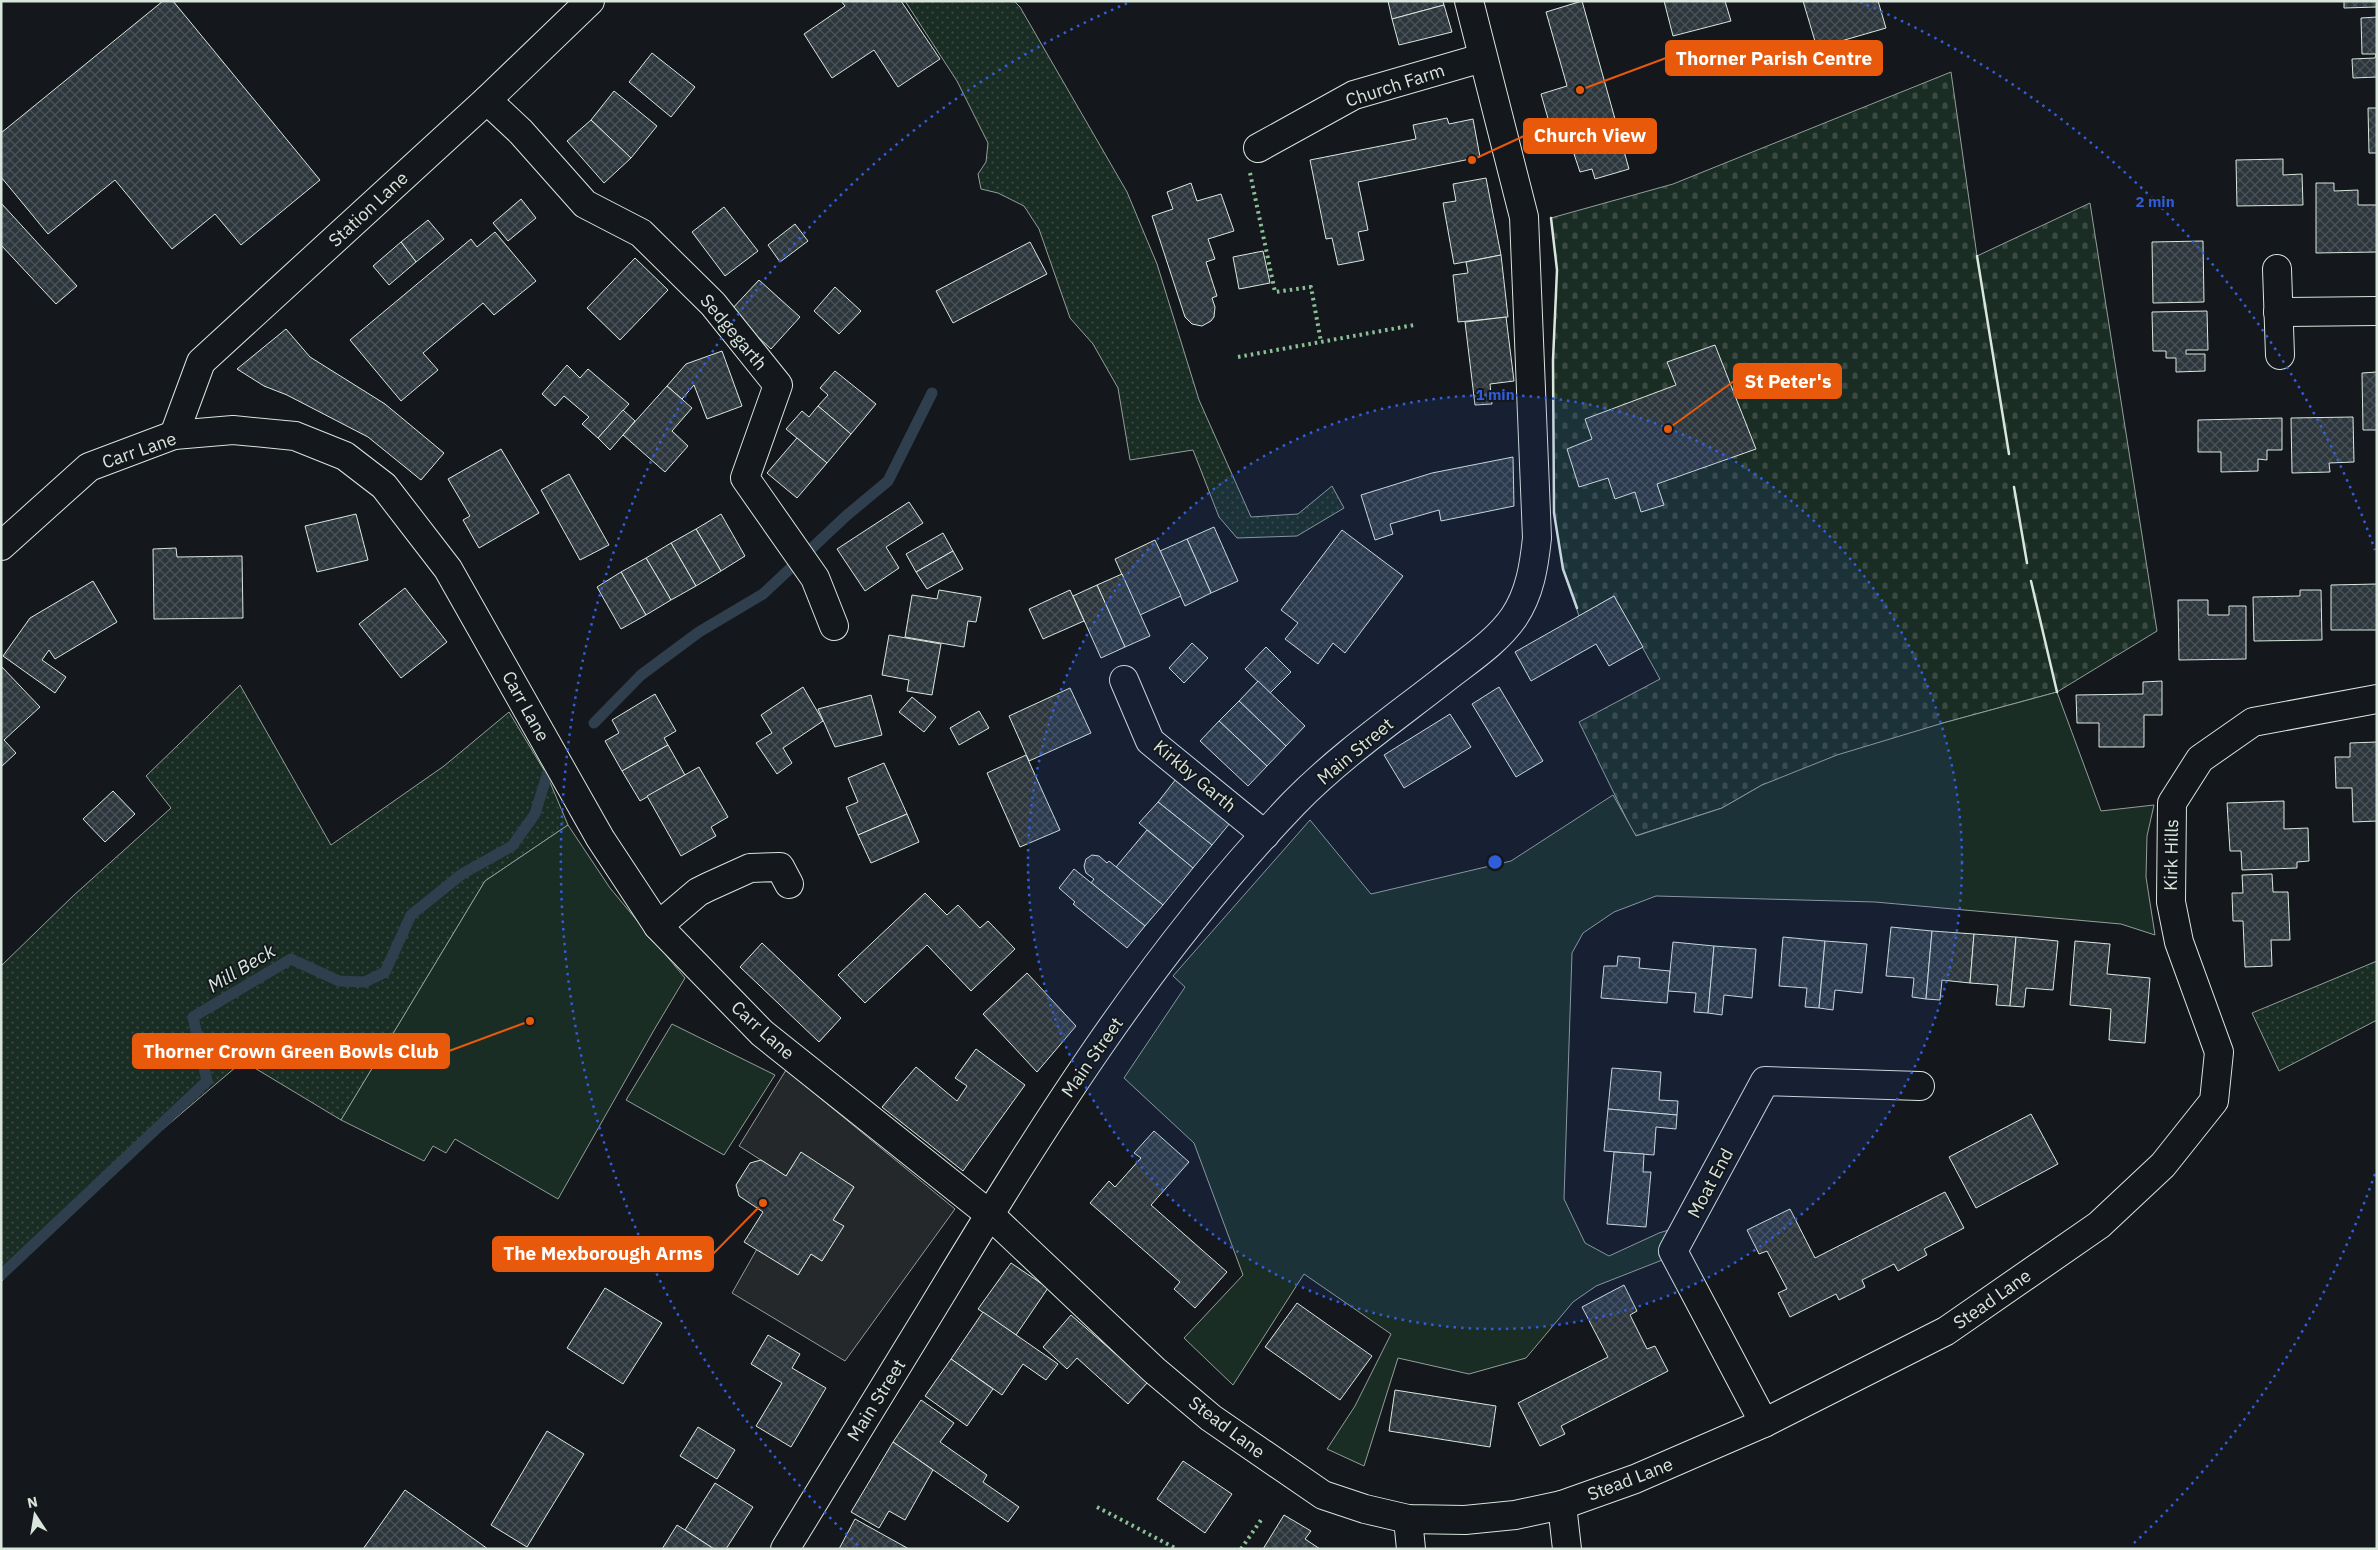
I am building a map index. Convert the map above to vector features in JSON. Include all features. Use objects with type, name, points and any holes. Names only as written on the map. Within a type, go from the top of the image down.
[{"type":"street","name":"Station Lane","points":[[174,435],[201,362],[486,100],[590,1]]},
{"type":"street","name":"Main Street","points":[[785,1549],[989,1214],[1093,1052],[1189,923],[1296,802],[1351,752],[1492,642],[1513,618],[1525,598],[1533,572],[1538,538],[1524,218],[1469,1]]},
{"type":"street","name":"Church Farm","points":[[1258,148],[1354,95],[1482,58]]},
{"type":"street","name":"Sedgegarth","points":[[486,100],[521,132],[585,204],[641,233],[713,304],[778,385],[745,478],[778,528],[815,578],[834,626]]},
{"type":"street","points":[[2276,269],[2280,355]]},
{"type":"street","points":[[2278,312],[2377,311]]},
{"type":"street","name":"Carr Lane","points":[[1,546],[89,467],[174,435],[233,430],[295,436],[345,456],[384,486],[448,569],[600,838],[658,926],[762,1033],[989,1214]]},
{"type":"street","name":"Kirkby Garth","points":[[1124,680],[1150,741],[1265,835]]},
{"type":"street","name":"Kirk Hills","points":[[2219,1052],[2178,942],[2172,910],[2172,803],[2200,759],[2253,722],[2377,699]]},
{"type":"street","points":[[658,926],[698,892],[750,868],[780,867],[789,884]]},
{"type":"street","name":"Stead Lane","points":[[989,1214],[1154,1370],[1211,1418],[1323,1495],[1365,1509],[1408,1520],[1465,1520],[1515,1515],[1562,1505],[1635,1479],[1764,1423],[1946,1331],[2099,1225],[2164,1165],[2214,1101],[2219,1052]]},
{"type":"street","name":"Moat End","points":[[1764,1423],[1673,1251],[1765,1081],[1920,1086]]},
{"type":"street","points":[[1562,1505],[1567,1549]]},
{"type":"street","points":[[1408,1520],[1411,1549]]},
{"type":"green space","points":[[905,1],[1014,1],[1020,7],[1127,192],[1157,264],[1199,400],[1251,517],[1298,514],[1332,486],[1344,508],[1297,536],[1237,538],[1219,517],[1193,450],[1130,460],[1118,388],[1093,344],[1070,318],[1039,229],[1024,206],[998,193],[981,189],[978,174],[986,162],[988,143],[957,81]]},
{"type":"green space","points":[[1951,72],[1977,256],[2090,203],[2157,631],[2057,692],[1943,723],[1762,785],[1722,808],[1635,836],[1579,722],[1660,679],[1614,596],[1579,616],[1563,569],[1554,513],[1553,360],[1557,270],[1551,218],[1673,184]]},
{"type":"green space","points":[[240,685],[331,845],[444,766],[509,712],[547,775],[568,825],[485,881],[341,1120],[243,1061],[76,1203],[1,1282],[1,966],[73,896],[171,808],[146,776]]},
{"type":"green space","points":[[2057,692],[2101,811],[2154,805],[2147,836],[2146,877],[2155,935],[2121,924],[1875,902],[1656,896],[1614,912],[1583,933],[1572,953],[1564,1199],[1585,1243],[1609,1256],[1659,1233],[1688,1224],[1675,1255],[1596,1286],[1573,1302],[1526,1358],[1469,1374],[1398,1358],[1364,1466],[1327,1449],[1355,1406],[1391,1334],[1304,1274],[1233,1385],[1184,1338],[1243,1275],[1194,1143],[1124,1078],[1185,987],[1173,976],[1310,820],[1371,894],[1511,861],[1613,795],[1636,836],[1722,808],[1762,785],[1837,755],[1943,723]]},
{"type":"green space","points":[[568,825],[610,888],[685,978],[558,1199],[455,1139],[446,1153],[433,1146],[424,1161],[341,1120],[485,881]]},
{"type":"green space","points":[[2377,961],[2377,1020],[2279,1071],[2252,1013]]},
{"type":"green space","points":[[672,1024],[775,1075],[724,1155],[626,1100]]},
{"type":"shaded area","points":[[786,1070],[955,1209],[845,1361],[732,1293],[757,1249],[798,1275],[811,1254],[822,1261],[843,1226],[833,1220],[854,1187],[801,1153],[786,1176],[739,1146]]},
{"type":"building","points":[[163,1],[173,1],[320,180],[241,245],[215,214],[172,249],[115,180],[48,234],[1,177],[1,133]]},
{"type":"building","points":[[841,1],[901,1],[940,59],[898,87],[874,50],[832,78],[804,34],[845,6]]},
{"type":"building","points":[[1388,1],[1443,1],[1444,5],[1392,19]]},
{"type":"building","points":[[1582,1],[1629,169],[1595,179],[1592,169],[1580,172],[1574,154],[1587,150],[1580,128],[1553,136],[1541,94],[1567,86],[1546,12]]},
{"type":"building","points":[[1664,1],[1725,1],[1731,21],[1673,36]]},
{"type":"building","points":[[1803,1],[1878,1],[1886,28],[1817,48]]},
{"type":"building","points":[[2344,1],[2377,1],[2377,7],[2344,8]]},
{"type":"building","points":[[1444,5],[1452,32],[1399,45],[1392,19]]},
{"type":"building","points":[[2377,17],[2377,77],[2353,78],[2352,59],[2375,58],[2376,54],[2362,54],[2361,18]]},
{"type":"building","points":[[652,53],[695,87],[671,117],[629,82]]},
{"type":"building","points":[[614,91],[657,126],[631,158],[591,120]]},
{"type":"building","points":[[2368,108],[2377,108],[2377,153],[2369,153]]},
{"type":"building","points":[[1447,118],[1449,124],[1473,119],[1480,157],[1358,182],[1368,230],[1358,232],[1364,260],[1338,265],[1332,238],[1326,239],[1310,160],[1416,139],[1413,125]]},
{"type":"building","points":[[591,120],[631,158],[604,183],[567,141]]},
{"type":"building","points":[[2283,159],[2283,175],[2302,174],[2303,205],[2237,206],[2236,160]]},
{"type":"building","points":[[1486,178],[1501,255],[1454,264],[1443,203],[1456,201],[1453,184]]},
{"type":"building","points":[[1191,183],[1197,201],[1221,194],[1234,231],[1208,239],[1215,259],[1206,262],[1217,296],[1212,298],[1215,307],[1214,317],[1202,326],[1192,324],[1185,317],[1152,216],[1173,209],[1167,192]]},
{"type":"building","points":[[2316,183],[2334,183],[2334,191],[2358,190],[2358,205],[2377,205],[2377,252],[2316,253]]},
{"type":"building","points":[[521,199],[536,218],[508,241],[493,223]]},
{"type":"building","points":[[1,203],[77,286],[56,304],[1,245]]},
{"type":"building","points":[[724,207],[758,251],[725,276],[692,232]]},
{"type":"building","points":[[428,220],[444,239],[416,262],[401,242]]},
{"type":"building","points":[[795,224],[808,241],[780,262],[768,245]]},
{"type":"building","points":[[495,232],[536,281],[494,315],[483,303],[423,353],[438,370],[401,401],[350,340],[471,239],[477,247]]},
{"type":"building","points":[[2203,241],[2204,302],[2153,303],[2152,242]]},
{"type":"building","points":[[401,242],[416,262],[389,285],[373,266]]},
{"type":"building","points":[[1030,242],[1047,274],[953,323],[936,291]]},
{"type":"building","points":[[1263,251],[1270,283],[1239,289],[1233,257]]},
{"type":"building","points":[[1501,255],[1508,317],[1458,322],[1453,275],[1468,273],[1466,262]]},
{"type":"building","points":[[635,258],[668,290],[620,340],[587,308]]},
{"type":"building","points":[[759,280],[800,317],[771,349],[730,311]]},
{"type":"building","points":[[835,287],[861,311],[839,334],[814,311]]},
{"type":"building","points":[[2207,311],[2208,350],[2186,350],[2186,354],[2205,354],[2205,371],[2176,372],[2176,358],[2166,358],[2166,351],[2153,351],[2152,312]]},
{"type":"building","points":[[1506,317],[1514,381],[1490,384],[1492,404],[1475,405],[1465,322]]},
{"type":"building","points":[[286,329],[310,357],[385,404],[444,453],[421,480],[368,437],[287,395],[264,386],[237,369]]},
{"type":"building","points":[[1715,345],[1756,449],[1657,484],[1664,505],[1641,512],[1635,492],[1615,499],[1608,478],[1579,487],[1567,449],[1592,439],[1585,419],[1676,385],[1667,362]]},
{"type":"building","points":[[722,351],[742,406],[707,419],[694,385],[682,399],[667,386],[686,364]]},
{"type":"building","points":[[567,365],[580,378],[588,369],[629,404],[598,438],[582,424],[589,417],[564,396],[555,406],[542,394]]},
{"type":"building","points":[[835,371],[876,404],[851,434],[818,406],[828,395],[820,388]]},
{"type":"building","points":[[2377,372],[2377,430],[2363,430],[2362,373]]},
{"type":"building","points":[[667,386],[692,408],[672,431],[688,446],[665,472],[623,435]]},
{"type":"building","points":[[818,406],[851,434],[827,463],[786,429],[802,411],[809,417]]},
{"type":"building","points":[[623,410],[635,421],[610,450],[598,438]]},
{"type":"building","points":[[2353,417],[2354,462],[2329,463],[2330,472],[2292,473],[2291,418]]},
{"type":"building","points":[[2282,418],[2282,450],[2267,450],[2267,460],[2258,459],[2258,471],[2221,472],[2221,452],[2198,452],[2198,420]]},
{"type":"building","points":[[797,438],[827,463],[797,498],[767,473]]},
{"type":"building","points":[[501,449],[539,513],[479,548],[463,520],[470,516],[448,479]]},
{"type":"building","points":[[1513,457],[1514,506],[1441,521],[1439,510],[1390,524],[1393,534],[1375,540],[1361,495],[1432,473]]},
{"type":"building","points":[[569,474],[609,545],[580,560],[541,490]]},
{"type":"building","points":[[909,502],[923,523],[886,547],[899,568],[865,591],[837,549]]},
{"type":"building","points":[[356,514],[368,560],[317,572],[305,526]]},
{"type":"building","points":[[721,514],[745,556],[721,571],[696,529]]},
{"type":"building","points":[[1214,527],[1238,581],[1211,593],[1187,539]]},
{"type":"building","points":[[696,529],[721,571],[696,586],[671,543]]},
{"type":"building","points":[[1342,530],[1403,576],[1345,653],[1333,643],[1318,664],[1285,639],[1298,623],[1281,610]]},
{"type":"building","points":[[943,533],[953,551],[916,572],[906,554]]},
{"type":"building","points":[[1187,539],[1211,593],[1185,606],[1160,551]]},
{"type":"building","points":[[1155,540],[1181,596],[1140,615],[1115,559]]},
{"type":"building","points":[[671,543],[696,586],[671,600],[646,558]]},
{"type":"building","points":[[176,548],[177,557],[242,556],[243,618],[154,619],[153,549]]},
{"type":"building","points":[[953,551],[963,569],[927,589],[916,572]]},
{"type":"building","points":[[646,558],[671,600],[646,615],[621,572]]},
{"type":"building","points":[[621,572],[646,615],[621,629],[597,587]]},
{"type":"building","points":[[1122,574],[1150,636],[1125,647],[1097,585]]},
{"type":"building","points":[[93,581],[117,622],[55,659],[49,650],[42,660],[66,677],[55,693],[3,656],[30,618]]},
{"type":"building","points":[[2377,584],[2377,630],[2331,630],[2331,585]]},
{"type":"building","points":[[1097,585],[1125,647],[1101,658],[1073,596]]},
{"type":"building","points":[[405,588],[447,642],[401,678],[359,624]]},
{"type":"building","points":[[939,590],[981,597],[976,622],[968,621],[964,647],[905,637],[912,595],[937,599]]},
{"type":"building","points":[[1070,590],[1084,621],[1043,639],[1029,609]]},
{"type":"building","points":[[2300,590],[2321,590],[2322,640],[2254,641],[2253,597],[2300,596]]},
{"type":"building","points":[[1614,596],[1643,647],[1609,666],[1596,644],[1531,681],[1515,652]]},
{"type":"building","points":[[2178,600],[2208,600],[2208,615],[2229,615],[2229,606],[2246,606],[2246,659],[2179,660]]},
{"type":"building","points":[[889,635],[941,644],[932,695],[907,691],[909,680],[882,675]]},
{"type":"building","points":[[1192,643],[1208,658],[1184,683],[1169,668]]},
{"type":"building","points":[[1266,647],[1291,672],[1270,693],[1245,669]]},
{"type":"building","points":[[1,666],[40,707],[4,740],[16,753],[1,767]]},
{"type":"building","points":[[1258,681],[1305,726],[1286,746],[1239,701]]},
{"type":"building","points":[[2162,681],[2162,715],[2144,715],[2144,747],[2099,747],[2099,723],[2077,723],[2076,695],[2143,694],[2143,682]]},
{"type":"building","points":[[803,687],[823,721],[783,748],[792,763],[777,774],[756,743],[772,733],[761,715]]},
{"type":"building","points":[[1499,687],[1543,761],[1516,777],[1472,704]]},
{"type":"building","points":[[1070,688],[1091,733],[1029,761],[1009,716]]},
{"type":"building","points":[[655,694],[676,731],[664,738],[668,745],[622,771],[605,741],[619,733],[612,720]]},
{"type":"building","points":[[871,695],[882,735],[835,747],[818,709]]},
{"type":"building","points":[[912,697],[936,717],[924,732],[899,712]]},
{"type":"building","points":[[1239,701],[1286,746],[1267,766],[1219,721]]},
{"type":"building","points":[[979,711],[989,728],[959,745],[950,728]]},
{"type":"building","points":[[1450,714],[1471,747],[1404,788],[1384,755]]},
{"type":"building","points":[[1219,721],[1267,766],[1248,786],[1200,741]]},
{"type":"building","points":[[2377,742],[2377,821],[2353,822],[2352,788],[2336,788],[2335,757],[2350,757],[2350,743]]},
{"type":"building","points":[[668,745],[685,775],[640,801],[622,771]]},
{"type":"building","points":[[1026,755],[1060,830],[1020,847],[987,773]]},
{"type":"building","points":[[884,763],[907,814],[858,835],[846,807],[858,802],[848,778]]},
{"type":"building","points":[[699,767],[728,817],[711,827],[716,836],[681,856],[647,796]]},
{"type":"building","points":[[1176,779],[1230,823],[1212,845],[1158,802]]},
{"type":"building","points":[[113,791],[135,814],[105,842],[83,819]]},
{"type":"building","points":[[2284,801],[2284,829],[2308,828],[2309,861],[2297,862],[2297,868],[2242,870],[2241,851],[2230,851],[2227,803]]},
{"type":"building","points":[[1158,802],[1212,845],[1193,868],[1139,823]]},
{"type":"building","points":[[907,814],[919,842],[871,863],[858,835]]},
{"type":"building","points":[[1147,830],[1193,868],[1163,905],[1116,867]]},
{"type":"building","points":[[1092,855],[1099,856],[1107,863],[1109,861],[1163,905],[1145,926],[1091,883],[1094,879],[1086,873],[1084,866],[1086,859]]},
{"type":"building","points":[[1074,869],[1145,926],[1127,948],[1073,904],[1075,902],[1059,888]]},
{"type":"building","points":[[2272,874],[2273,892],[2288,892],[2290,940],[2271,940],[2272,966],[2245,967],[2243,921],[2233,921],[2232,893],[2243,893],[2242,875]]},
{"type":"building","points":[[925,893],[947,915],[958,905],[980,928],[988,921],[1015,949],[971,991],[927,945],[865,1003],[838,975]]},
{"type":"building","points":[[1891,927],[1932,931],[1926,999],[1912,997],[1914,978],[1886,976]]},
{"type":"building","points":[[1932,931],[1974,934],[1970,983],[1942,980],[1940,1000],[1926,999]]},
{"type":"building","points":[[1974,934],[2016,937],[2010,1006],[1996,1005],[1998,985],[1970,983]]},
{"type":"building","points":[[1783,937],[1825,941],[1819,1008],[1805,1007],[1807,988],[1779,986]]},
{"type":"building","points":[[2016,937],[2058,941],[2053,990],[2026,988],[2024,1007],[2010,1006]]},
{"type":"building","points":[[1825,941],[1867,944],[1862,993],[1835,990],[1833,1010],[1819,1008]]},
{"type":"building","points":[[2075,941],[2110,944],[2107,974],[2150,978],[2145,1043],[2109,1040],[2111,1009],[2070,1005]]},
{"type":"building","points":[[1673,942],[1714,946],[1708,1013],[1694,1012],[1696,993],[1668,991]]},
{"type":"building","points":[[762,943],[841,1018],[819,1042],[740,967]]},
{"type":"building","points":[[1714,946],[1756,949],[1752,998],[1724,995],[1722,1015],[1708,1013]]},
{"type":"building","points":[[1618,956],[1640,958],[1639,968],[1670,971],[1667,1003],[1601,998],[1604,966],[1617,966]]},
{"type":"building","points":[[1027,973],[1076,1026],[1037,1072],[983,1014]]},
{"type":"building","points":[[976,1049],[1025,1085],[963,1171],[882,1107],[916,1067],[957,1101],[967,1086],[955,1078]]},
{"type":"building","points":[[1612,1068],[1661,1072],[1659,1100],[1678,1101],[1677,1115],[1608,1109]]},
{"type":"building","points":[[1608,1109],[1677,1115],[1676,1129],[1656,1127],[1654,1155],[1604,1151]]},
{"type":"building","points":[[2031,1114],[2058,1164],[1976,1208],[1949,1157]]},
{"type":"building","points":[[1154,1131],[1189,1162],[1151,1205],[1227,1272],[1195,1308],[1174,1289],[1180,1282],[1090,1203],[1109,1181],[1115,1187],[1141,1158],[1134,1153]]},
{"type":"building","points":[[801,1152],[854,1187],[833,1220],[844,1226],[822,1261],[811,1254],[798,1275],[744,1242],[763,1212],[739,1196],[736,1185],[750,1163],[761,1160],[786,1176]]},
{"type":"building","points":[[1614,1152],[1644,1154],[1643,1172],[1651,1172],[1646,1227],[1607,1224]]},
{"type":"building","points":[[1945,1192],[1964,1228],[1924,1249],[1927,1255],[1898,1271],[1894,1264],[1862,1280],[1865,1287],[1839,1300],[1836,1294],[1790,1317],[1778,1293],[1787,1289],[1767,1251],[1759,1254],[1747,1230],[1790,1209],[1815,1258]]},
{"type":"building","points":[[1011,1263],[1048,1288],[1016,1335],[978,1309]]},
{"type":"building","points":[[1624,1285],[1637,1311],[1630,1315],[1647,1349],[1655,1346],[1668,1371],[1561,1426],[1565,1434],[1540,1446],[1518,1403],[1608,1357],[1582,1307]]},
{"type":"building","points":[[605,1288],[662,1323],[623,1384],[567,1348]]},
{"type":"building","points":[[1297,1303],[1372,1356],[1340,1400],[1265,1347]]},
{"type":"building","points":[[983,1312],[1058,1364],[1046,1380],[1023,1364],[1002,1395],[951,1359]]},
{"type":"building","points":[[1071,1315],[1148,1382],[1128,1404],[1077,1358],[1067,1369],[1043,1347]]},
{"type":"building","points":[[768,1335],[800,1354],[792,1368],[826,1388],[791,1447],[756,1426],[782,1383],[751,1364]]},
{"type":"building","points":[[951,1359],[993,1389],[967,1426],[925,1396]]},
{"type":"building","points":[[1395,1390],[1496,1406],[1490,1447],[1389,1431]]},
{"type":"building","points":[[921,1400],[954,1423],[940,1442],[987,1475],[983,1482],[1019,1507],[1008,1522],[893,1442]]},
{"type":"building","points":[[698,1427],[735,1450],[717,1479],[680,1456]]},
{"type":"building","points":[[547,1431],[584,1454],[527,1547],[491,1525]]},
{"type":"building","points":[[893,1442],[933,1470],[905,1520],[889,1511],[879,1528],[851,1512]]},
{"type":"building","points":[[1183,1461],[1232,1494],[1205,1533],[1157,1499]]},
{"type":"building","points":[[715,1483],[753,1507],[726,1549],[714,1549],[685,1530]]},
{"type":"building","points":[[405,1490],[488,1549],[363,1549]]},
{"type":"building","points":[[1284,1515],[1311,1531],[1305,1539],[1320,1549],[1263,1549]]},
{"type":"building","points":[[855,1519],[909,1549],[839,1549]]},
{"type":"building","points":[[677,1525],[685,1530],[714,1549],[662,1549]]},
{"type":"waterway","points":[[594,723],[641,675],[699,632],[763,594],[846,516],[888,481],[932,393]]},
{"type":"waterway","name":"Mill Beck","points":[[1,1275],[207,1081],[193,1017],[291,959],[339,981],[365,982],[385,972],[411,915],[462,874],[512,846],[535,814],[547,775]]},
{"type":"hedge","points":[[1250,173],[1275,292],[1311,287],[1321,342]]},
{"type":"hedge","points":[[1238,357],[1414,325]]},
{"type":"hedge","points":[[1097,1507],[1177,1549]]},
{"type":"hedge","points":[[1241,1549],[1261,1520]]},
{"type":"wall","points":[[1551,218],[1557,270],[1553,360],[1554,513],[1563,569],[1577,608]]},
{"type":"wall","points":[[1977,256],[2009,454]]},
{"type":"wall","points":[[2014,487],[2027,563]]},
{"type":"wall","points":[[2031,581],[2057,692]]},
{"type":"place","name":"Thorner Parish Centre","points":[[1580,90]]},
{"type":"place","name":"Church View","points":[[1472,160]]},
{"type":"place","name":"St Peter's","points":[[1668,429]]},
{"type":"place","name":"Thorner Crown Green Bowls Club","points":[[530,1021]]},
{"type":"place","name":"The Mexborough Arms","points":[[763,1203]]}]
